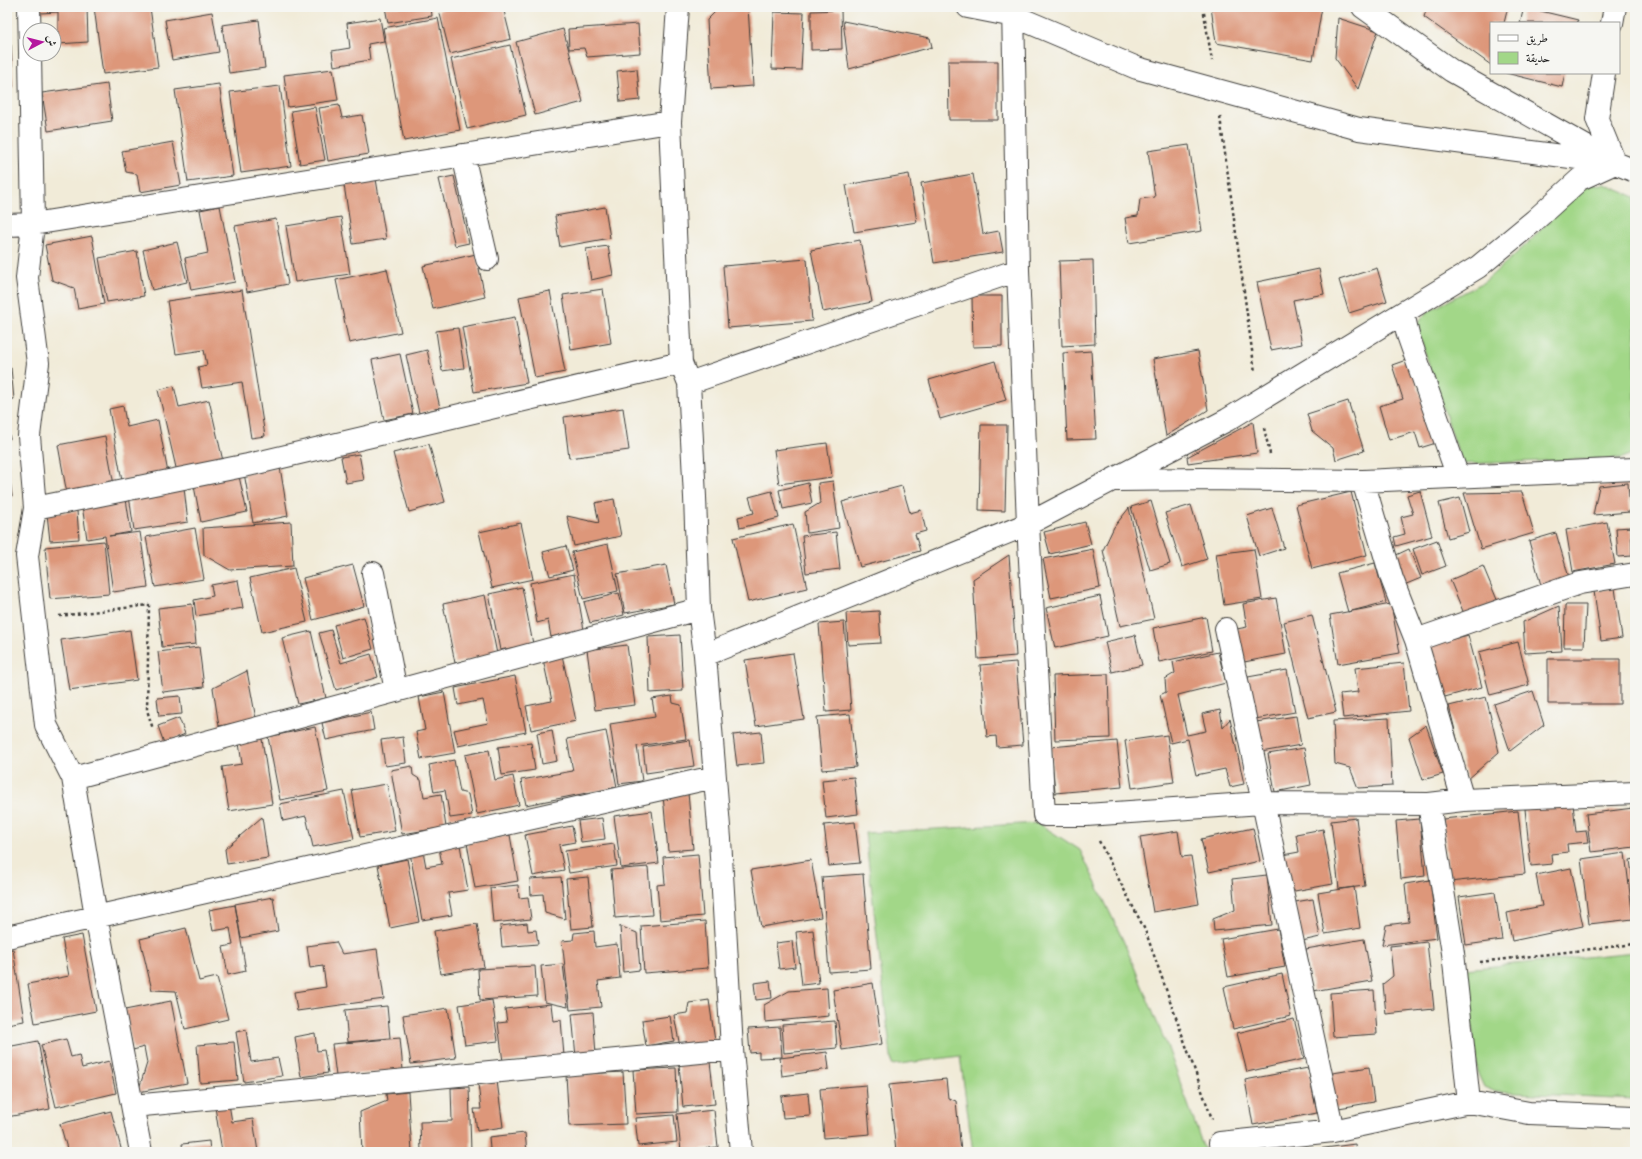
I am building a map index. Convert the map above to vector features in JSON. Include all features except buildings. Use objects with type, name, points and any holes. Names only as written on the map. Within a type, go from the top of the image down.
[{"type":"street","points":[[29,7],[29,22]]},
{"type":"street","points":[[678,7],[670,122],[685,373],[696,497],[699,610],[705,655],[720,839],[732,1049],[741,1152]]},
{"type":"street","points":[[968,7],[1013,12],[1137,68],[1359,129],[1615,163]]},
{"type":"street","points":[[1363,7],[1452,71],[1615,163],[1635,172]]},
{"type":"street","points":[[1612,22],[1615,7]]},
{"type":"street","points":[[1013,12],[1018,270],[1028,524],[1044,815],[1086,815],[1262,803],[1429,804],[1463,800],[1635,793]]},
{"type":"street","points":[[30,62],[33,224],[27,278],[38,363],[29,436],[35,508],[27,556],[46,725],[73,778],[96,916],[141,1152]]},
{"type":"street","points":[[1604,74],[1597,119],[1615,163]]},
{"type":"street","points":[[7,225],[33,224],[670,122]]},
{"type":"street","points":[[463,154],[486,259]]},
{"type":"street","points":[[705,655],[1028,524],[1227,420],[1478,268],[1535,220],[1580,179],[1615,163]]},
{"type":"street","points":[[35,508],[248,465],[685,373],[1018,270]]},
{"type":"street","points":[[1403,313],[1408,336],[1458,477]]},
{"type":"street","points":[[1112,480],[1203,479],[1363,481],[1635,469]]},
{"type":"street","points":[[1363,481],[1392,579],[1416,640],[1463,800]]},
{"type":"street","points":[[374,573],[396,691]]},
{"type":"street","points":[[1416,640],[1580,583],[1635,574]]},
{"type":"street","points":[[73,778],[699,610]]},
{"type":"street","points":[[1226,629],[1333,1131]]},
{"type":"street","points":[[7,937],[714,777]]},
{"type":"street","points":[[1429,804],[1454,964],[1469,1102]]},
{"type":"street","points":[[133,1106],[732,1049]]},
{"type":"street","points":[[1220,1143],[1333,1131],[1469,1102],[1529,1113],[1635,1117]]},
{"type":"path","points":[[1203,7],[1259,400],[1275,480]]},
{"type":"path","points":[[34,619],[149,605],[147,710],[160,754]]},
{"type":"path","points":[[1086,815],[1145,930],[1220,1143]]},
{"type":"path","points":[[1454,964],[1635,944]]},
{"type":"green space","points":[[1604,184],[1635,197],[1635,452],[1623,458],[1462,464],[1416,325],[1427,312],[1484,282],[1528,243],[1575,194],[1589,185]]},
{"type":"green space","points":[[1038,823],[1080,850],[1123,940],[1169,1051],[1205,1152],[973,1152],[960,1056],[892,1065],[865,833]]},
{"type":"green space","points":[[1635,952],[1635,1099],[1496,1092],[1484,1087],[1478,1074],[1465,969]]}]
